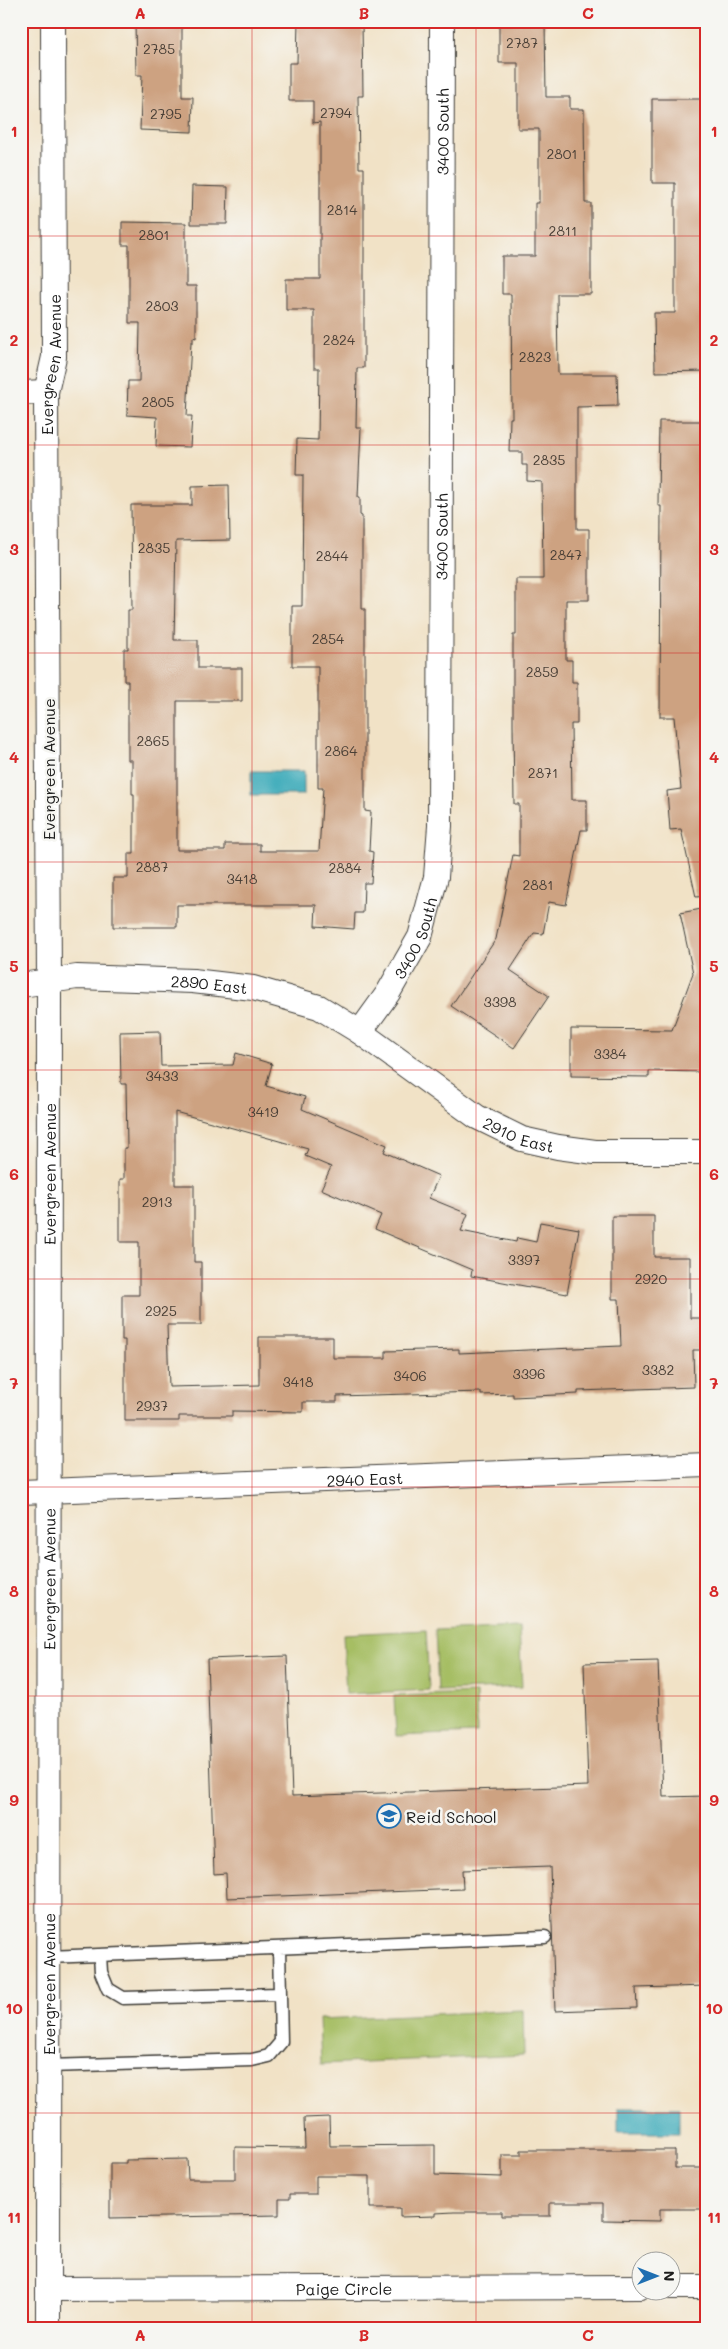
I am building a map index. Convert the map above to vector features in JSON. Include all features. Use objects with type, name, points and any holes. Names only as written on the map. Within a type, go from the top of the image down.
[{"type":"street","name":"Evergreen Avenue","points":[[48,2328],[49,981],[46,392],[54,357],[53,21]]},
{"type":"street","name":"3400 South","points":[[360,1032],[388,993],[420,936],[437,868],[440,826],[442,21]]},
{"type":"street","points":[[21,393],[46,392]]},
{"type":"street","name":"2890 East","points":[[21,985],[77,977],[184,980],[253,988],[319,1008],[360,1032]]},
{"type":"street","name":"2910 East","points":[[360,1032],[478,1117],[522,1139],[558,1148],[595,1152],[707,1152]]},
{"type":"street","name":"2940 East","points":[[21,1492],[707,1465]]},
{"type":"street","name":"Paige Circle","points":[[48,2289],[630,2287]]},
{"type":"street","points":[[680,2287],[707,2287]]},
{"type":"lane","points":[[48,1957],[546,1937]]},
{"type":"lane","points":[[48,2066],[252,2060],[269,2056],[281,2042],[279,1948]]},
{"type":"lane","points":[[100,1955],[101,1972],[108,1989],[122,1998],[280,1994]]},
{"type":"green space","points":[[519,1626],[522,1687],[438,1691],[435,1630]]},
{"type":"green space","points":[[426,1630],[429,1690],[346,1694],[343,1634]]},
{"type":"green space","points":[[476,1693],[477,1733],[396,1736],[394,1696]]},
{"type":"green space","points":[[523,2010],[524,2055],[321,2064],[319,2019]]},
{"type":"water","points":[[251,771],[304,771],[304,795],[251,795]]},
{"type":"water","points":[[618,2108],[679,2108],[679,2133],[618,2133]]},
{"type":"building","points":[[135,21],[182,21],[182,97],[193,97],[192,132],[140,130],[142,75],[136,75]]},
{"type":"building","points":[[298,21],[362,21],[363,96],[358,96],[359,168],[364,168],[364,368],[357,368],[356,428],[361,428],[358,497],[360,497],[360,515],[362,516],[362,609],[365,609],[365,811],[371,812],[369,851],[373,852],[371,883],[364,883],[363,913],[355,913],[354,929],[315,926],[316,905],[177,905],[177,927],[113,927],[113,878],[128,878],[128,854],[134,854],[132,760],[128,760],[128,681],[124,681],[124,649],[128,649],[128,610],[132,610],[131,505],[192,505],[192,486],[229,485],[230,540],[176,541],[174,640],[198,640],[198,668],[242,668],[242,701],[177,701],[177,850],[225,850],[225,844],[260,844],[260,851],[319,851],[323,788],[318,788],[318,666],[292,666],[292,606],[302,606],[303,475],[296,475],[297,439],[318,440],[319,368],[314,368],[314,310],[286,310],[286,279],[320,279],[320,122],[313,123],[313,101],[289,101],[289,63],[297,63]]},
{"type":"building","points":[[499,21],[545,21],[546,97],[570,97],[570,109],[584,109],[585,203],[591,203],[591,294],[557,294],[558,374],[617,374],[618,406],[577,407],[577,529],[589,529],[589,600],[566,600],[566,660],[572,660],[572,682],[577,682],[577,724],[571,724],[572,800],[587,800],[587,830],[581,830],[566,905],[549,902],[543,934],[534,933],[510,970],[549,996],[514,1048],[451,1006],[496,939],[513,855],[519,856],[519,804],[514,804],[513,724],[513,635],[516,635],[516,579],[543,579],[542,482],[527,481],[527,465],[522,465],[522,452],[509,452],[510,418],[512,418],[511,294],[502,294],[502,256],[535,256],[535,203],[539,203],[539,129],[518,129],[518,63],[499,63]]},
{"type":"building","points":[[652,99],[703,99],[703,121],[707,121],[707,371],[655,372],[654,313],[675,313],[675,183],[652,183]]},
{"type":"building","points":[[192,186],[228,187],[227,224],[191,224]]},
{"type":"building","points":[[122,222],[186,223],[186,286],[196,286],[196,338],[193,337],[193,342],[191,342],[187,416],[192,416],[190,447],[156,446],[157,417],[127,415],[128,381],[139,381],[140,323],[129,323],[129,245],[122,245]]},
{"type":"building","points":[[659,421],[707,421],[707,896],[696,897],[681,829],[670,830],[667,791],[681,789],[674,717],[660,717],[661,506],[658,506]]},
{"type":"building","points":[[707,908],[707,1036],[702,1034],[702,1072],[649,1071],[649,1077],[571,1076],[571,1029],[672,1030],[693,973],[680,913]]},
{"type":"building","points":[[160,1031],[161,1066],[233,1065],[236,1053],[272,1064],[266,1086],[305,1097],[302,1109],[387,1145],[384,1152],[439,1176],[429,1198],[468,1214],[461,1231],[516,1242],[517,1238],[536,1242],[540,1222],[579,1229],[567,1294],[471,1276],[472,1270],[375,1229],[381,1215],[321,1189],[331,1167],[305,1156],[308,1149],[175,1112],[175,1185],[194,1185],[194,1262],[201,1262],[201,1325],[167,1325],[169,1387],[259,1385],[259,1337],[333,1337],[333,1358],[386,1358],[386,1351],[459,1349],[459,1353],[621,1346],[619,1299],[612,1299],[612,1216],[654,1216],[654,1257],[690,1257],[690,1318],[704,1318],[705,1350],[693,1350],[694,1387],[578,1391],[578,1394],[513,1397],[513,1394],[481,1395],[481,1392],[337,1396],[337,1402],[303,1402],[303,1412],[232,1411],[232,1416],[179,1416],[179,1421],[125,1421],[125,1340],[122,1340],[122,1295],[139,1295],[139,1242],[120,1242],[120,1179],[124,1179],[124,1148],[127,1148],[126,1084],[121,1084],[120,1032]]},
{"type":"building","points":[[287,1656],[292,1796],[588,1786],[584,1663],[658,1661],[663,1797],[707,1796],[707,1986],[636,1988],[637,2008],[555,2011],[550,1867],[462,1870],[463,1889],[227,1898],[226,1873],[214,1874],[207,1659]]},
{"type":"building","points":[[329,2117],[330,2146],[435,2145],[435,2175],[502,2177],[502,2155],[521,2155],[521,2150],[675,2150],[675,2168],[706,2168],[706,2209],[660,2209],[660,2221],[603,2220],[603,2203],[550,2203],[550,2216],[502,2216],[502,2212],[454,2212],[435,2213],[435,2216],[400,2217],[400,2208],[370,2208],[370,2176],[316,2176],[316,2194],[290,2194],[290,2199],[279,2199],[279,2215],[110,2218],[110,2163],[126,2163],[126,2160],[187,2159],[188,2179],[235,2179],[235,2147],[305,2148],[304,2118]]},
{"type":"place","name":"Reid School","points":[[389,1816]]}]
